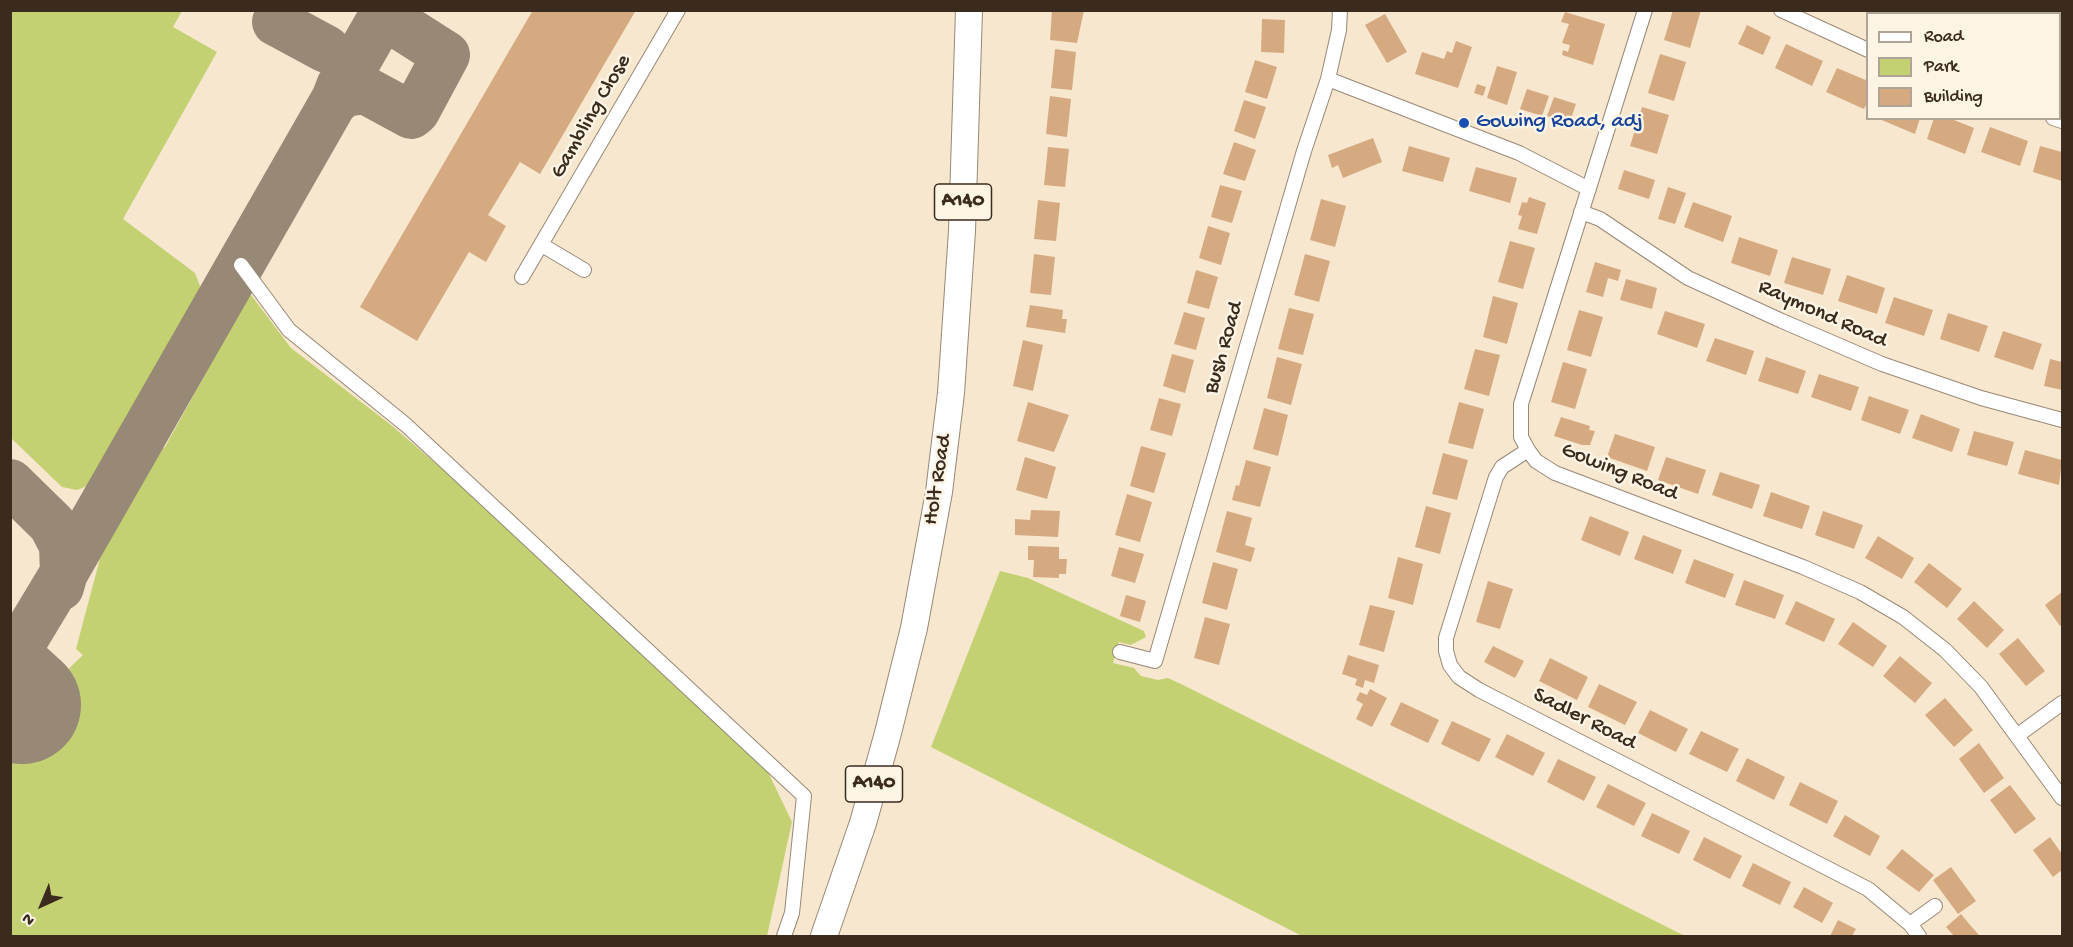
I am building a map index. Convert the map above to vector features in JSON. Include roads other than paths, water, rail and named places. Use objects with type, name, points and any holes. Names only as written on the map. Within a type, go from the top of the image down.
[{"type":"highway","name":"Holt Road","points":[[824,936],[863,823],[888,733],[914,628],[939,492],[951,393],[962,231],[969,10]]},
{"type":"street","name":"Gambling Close","points":[[522,277],[678,10]]},
{"type":"street","name":"Bush Road","points":[[1120,652],[1155,661],[1304,151],[1328,79],[1339,30],[1340,10]]},
{"type":"street","name":"Gowing Road","points":[[1645,10],[1521,404],[1521,436],[1528,450],[1536,461],[1555,473],[1803,567],[1860,592],[1903,617],[1945,650],[1982,687],[2062,798]]},
{"type":"street","points":[[1781,10],[1866,49]]},
{"type":"street","points":[[1328,79],[1519,153],[1589,189]]},
{"type":"street","name":"Raymond Road","points":[[1581,212],[1600,219],[1688,278],[1782,321],[1882,364],[1981,398],[2062,420]]},
{"type":"street","points":[[542,245],[584,270]]},
{"type":"street","points":[[241,265],[289,330],[406,425],[804,796],[792,913],[784,936]]},
{"type":"street","name":"Sadler Road","points":[[1528,450],[1502,467],[1496,477],[1446,638],[1446,651],[1450,665],[1459,677],[1479,690],[1868,889],[1910,924],[1919,936]]},
{"type":"street","points":[[2018,735],[2062,703]]},
{"type":"street","points":[[1910,924],[1935,906]]},
{"type":"place","name":"Gowing Road, adj","points":[[1464,123]]}]
